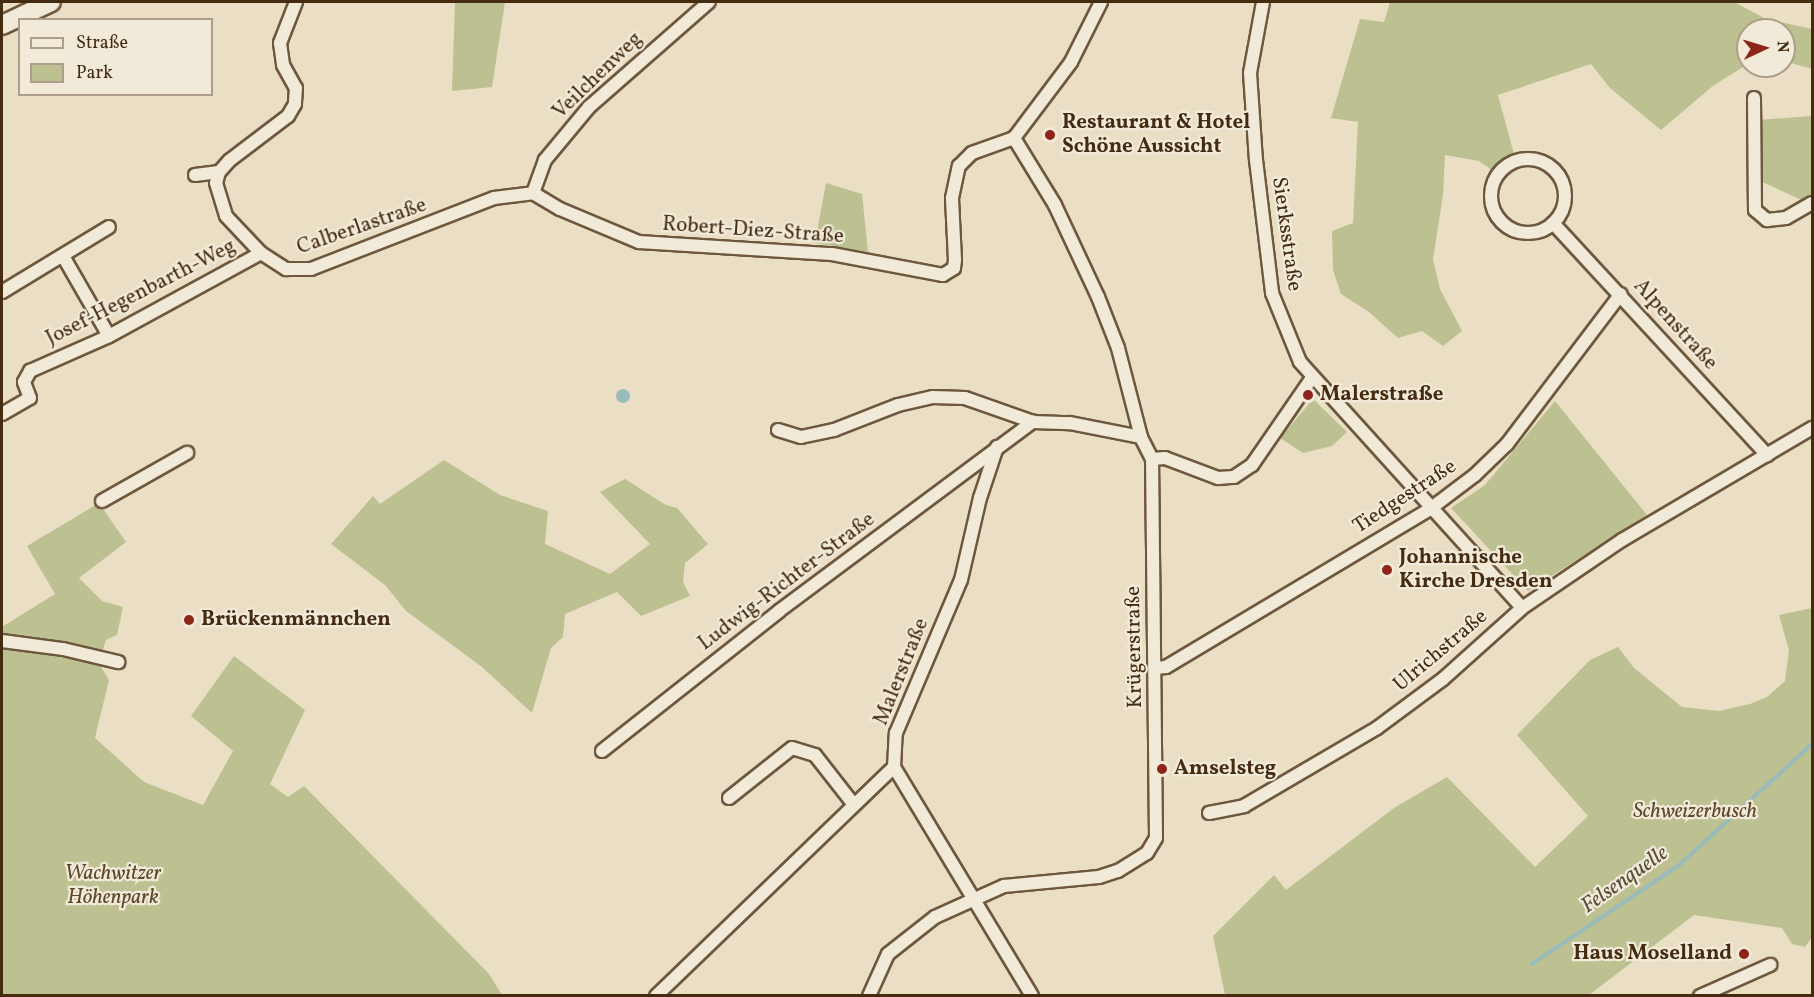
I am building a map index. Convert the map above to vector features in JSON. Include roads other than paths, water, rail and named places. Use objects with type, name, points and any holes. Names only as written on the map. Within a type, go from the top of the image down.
[{"type":"main road","points":[[2,25],[51,2]]},
{"type":"street","points":[[195,176],[219,172],[288,116],[295,104],[296,88],[283,65],[280,43],[296,2]]},
{"type":"street","name":"Veilchenweg","points":[[533,193],[545,160],[589,107],[709,2]]},
{"type":"street","points":[[1014,138],[1071,62],[1101,2]]},
{"type":"street","name":"Sierksstraße","points":[[1263,2],[1250,73],[1256,160],[1272,293],[1300,362],[1311,379],[1430,508]]},
{"type":"street","points":[[1754,98],[1754,200],[1761,218],[1786,218],[1812,203]]},
{"type":"street","name":"Robert-Diez-Straße","points":[[533,193],[560,209],[639,242],[832,254],[943,275],[954,268],[952,198],[959,166],[972,153],[1014,138]]},
{"type":"street","name":"Krügerstraße","points":[[869,996],[888,954],[909,934],[974,899],[1004,886],[1099,877],[1131,865],[1147,853],[1157,826],[1152,459],[1141,437],[1110,325],[1065,222],[1014,138]]},
{"type":"street","points":[[1534,160],[1556,172],[1563,183],[1565,201],[1553,223],[1543,230],[1525,233],[1508,226],[1499,218],[1492,195],[1494,183],[1505,168],[1515,161],[1534,160]]},
{"type":"street","name":"Calberlastraße","points":[[219,172],[217,194],[221,207],[261,253],[286,269],[311,269],[436,223],[464,208],[502,196],[533,193]]},
{"type":"street","name":"Alpenstraße","points":[[1553,223],[1621,294],[1767,455]]},
{"type":"street","points":[[2,292],[109,227]]},
{"type":"street","name":"Josef-Hegenbarth-Weg","points":[[2,414],[30,398],[24,382],[30,371],[109,336],[261,253]]},
{"type":"street","points":[[63,255],[109,336]]},
{"type":"street","name":"Tiedgestraße","points":[[1156,669],[1166,667],[1430,508],[1507,444],[1621,294]]},
{"type":"street","points":[[1152,459],[1165,458],[1218,478],[1234,477],[1252,465],[1311,379]]},
{"type":"street","points":[[778,430],[801,437],[834,430],[897,405],[933,397],[965,398],[1033,422],[1070,423],[1141,437]]},
{"type":"street","points":[[997,447],[1033,422]]},
{"type":"street","name":"Ulrichstraße","points":[[1209,813],[1244,806],[1377,728],[1443,680],[1522,608],[1622,540],[1812,428]]},
{"type":"street","name":"Ludwig-Richter-Straße","points":[[602,750],[779,611],[997,447]]},
{"type":"street","name":"Malerstraße","points":[[894,767],[896,733],[960,580],[980,498],[997,447]]},
{"type":"street","points":[[102,501],[188,453]]},
{"type":"street","points":[[1430,508],[1522,608]]},
{"type":"street","points":[[2,641],[63,649],[118,662]]},
{"type":"street","points":[[729,798],[792,748],[815,755],[854,805]]},
{"type":"street","points":[[656,996],[894,767],[1032,996]]},
{"type":"street","points":[[1700,996],[1770,964]]},
{"type":"water","points":[[620,389],[626,389],[630,396],[626,403],[620,403],[616,399],[616,393]]},
{"type":"waterway","name":"Felsenquelle","points":[[1532,964],[1678,866],[1812,744]]},
{"type":"place","name":"Restaurant & Hotel Schöne Aussicht","points":[[1050,135]]},
{"type":"place","name":"Malerstraße","points":[[1308,395]]},
{"type":"place","name":"Johannische Kirche Dresden","points":[[1387,570]]},
{"type":"place","name":"Brückenmännchen","points":[[189,620]]},
{"type":"place","name":"Amselsteg","points":[[1162,769]]},
{"type":"place","name":"Haus Moselland","points":[[1744,954]]},
{"type":"park label","name":"Schweizerbusch","points":[[1695,812]]},
{"type":"park label","name":"Wachwitzer Höhenpark","points":[[113,886]]}]
